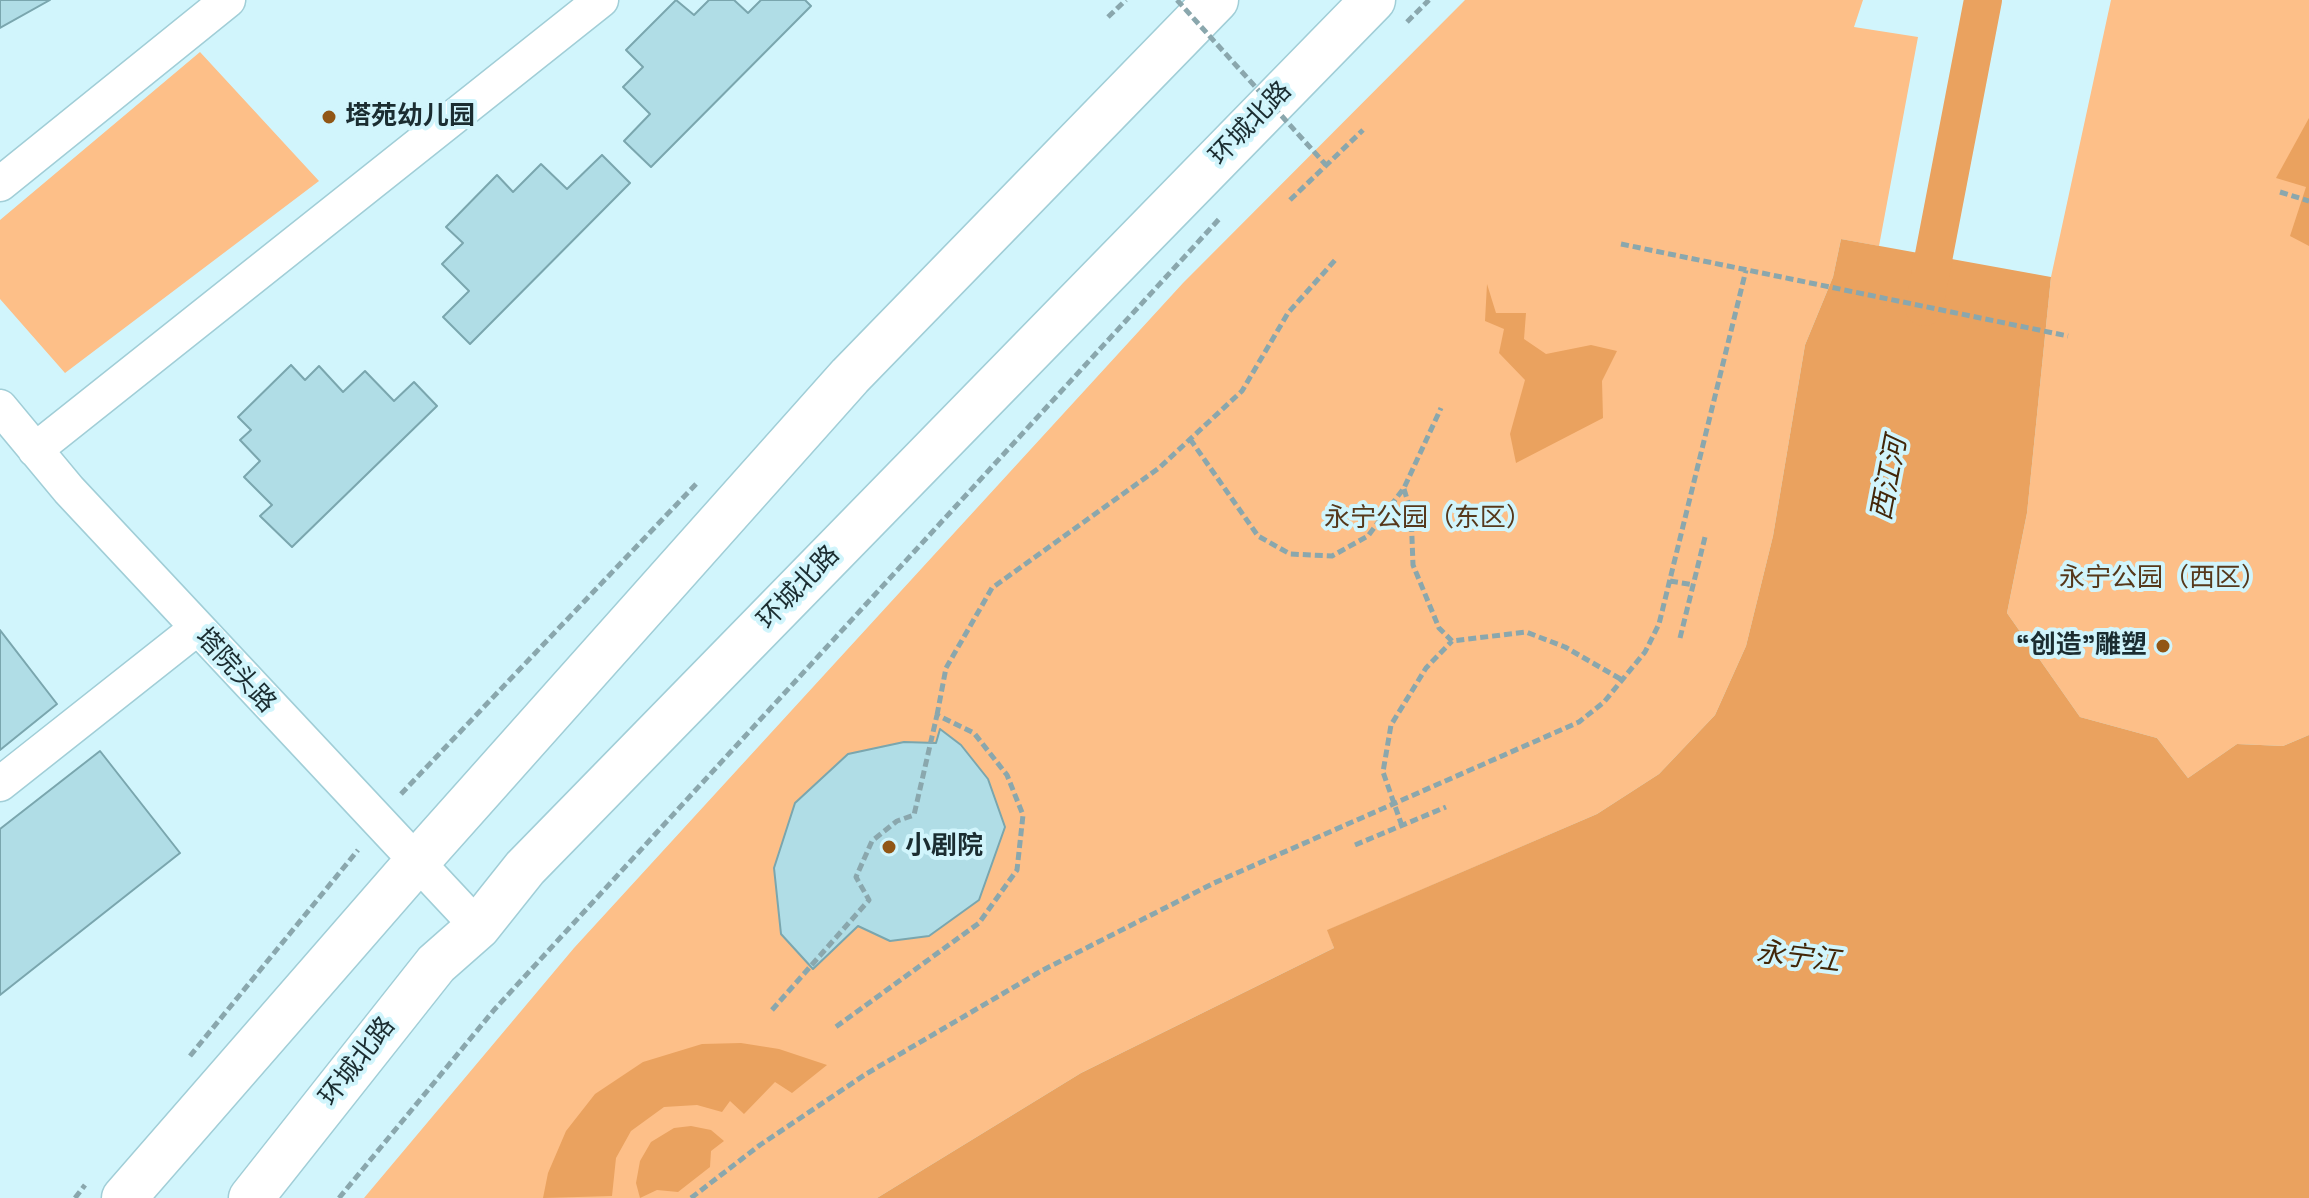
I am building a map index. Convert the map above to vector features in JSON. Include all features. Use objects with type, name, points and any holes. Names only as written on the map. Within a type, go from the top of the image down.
[{"type":"main road","points":[[124,1198],[415,864],[850,376],[1216,0]]},
{"type":"main road","name":"环城北路","points":[[251,1198],[436,964],[478,927],[536,857],[1385,16]]},
{"type":"street","points":[[0,184],[228,0]]},
{"type":"street","points":[[35,450],[601,0]]},
{"type":"street","name":"塔院头路","points":[[0,407],[196,629],[415,864],[478,927]]},
{"type":"street","points":[[0,784],[196,629]]},
{"type":"path","points":[[1108,17],[1126,0]]},
{"type":"path","points":[[1177,0],[1326,165]]},
{"type":"path","points":[[1385,16],[1429,0]]},
{"type":"path","points":[[1290,200],[1363,130]]},
{"type":"path","points":[[1292,142],[1303,131]]},
{"type":"path","points":[[2280,192],[2309,201]]},
{"type":"path","points":[[339,1198],[494,1010],[1229,208]]},
{"type":"path","points":[[1621,244],[2068,336]]},
{"type":"path","points":[[772,1010],[869,900],[856,877],[872,841],[897,821],[914,815],[946,668],[992,588],[1159,468],[1242,391],[1288,313],[1336,259]]},
{"type":"path","points":[[691,1198],[760,1145],[866,1074],[1043,970],[1214,883],[1579,722],[1624,681],[1659,624],[1746,270]]},
{"type":"path","points":[[1190,439],[1258,536],[1290,554],[1332,556],[1368,536],[1404,488],[1441,408]]},
{"type":"path","points":[[1404,488],[1411,512],[1413,565],[1439,628],[1452,641]]},
{"type":"path","points":[[1680,638],[1705,537]]},
{"type":"path","points":[[1670,581],[1694,585]]},
{"type":"path","points":[[1402,826],[1383,772],[1391,725],[1426,668],[1452,641],[1526,632],[1565,647],[1624,681]]},
{"type":"path","points":[[833,1029],[979,923],[1017,870],[1023,815],[1007,775],[974,733],[937,715]]},
{"type":"path","points":[[1355,845],[1446,807]]},
{"type":"green space","name":"永宁公园（东区）","points":[[1465,0],[1863,0],[1854,27],[1918,37],[1879,246],[1841,239],[1833,277],[1805,345],[1773,536],[1746,646],[1715,715],[1659,774],[1597,814],[1328,930],[1334,948],[1081,1073],[877,1198],[364,1198],[574,948],[1183,283]]},
{"type":"green space","name":"永宁公园（西区）","points":[[2111,0],[2309,0],[2309,735],[2283,746],[2237,744],[2188,778],[2157,738],[2080,717],[2007,613],[2027,513],[2051,277]]},
{"type":"green space","points":[[200,52],[319,181],[65,373],[0,299],[0,220]]},
{"type":"water","points":[[2309,118],[2309,246],[2290,236],[2306,187],[2276,178]]},
{"type":"water","name":"永宁江","points":[[1841,239],[2051,277],[2027,513],[2007,613],[2080,717],[2157,738],[2188,778],[2237,744],[2283,746],[2309,735],[2309,1198],[877,1198],[1081,1073],[1334,948],[1327,930],[1597,814],[1659,774],[1715,715],[1746,646],[1773,536],[1805,345],[1833,277]]},
{"type":"water","points":[[1487,284],[1496,313],[1526,313],[1524,339],[1546,354],[1591,345],[1617,351],[1602,381],[1603,418],[1516,463],[1510,434],[1525,380],[1499,353],[1504,329],[1485,321]]},
{"type":"water","points":[[741,1043],[779,1049],[827,1065],[792,1093],[775,1082],[744,1114],[730,1101],[722,1112],[697,1105],[664,1107],[631,1131],[616,1158],[612,1196],[543,1198],[548,1173],[566,1131],[595,1094],[643,1062],[702,1044]]},
{"type":"water","points":[[691,1126],[711,1130],[724,1141],[711,1151],[710,1167],[678,1192],[657,1190],[640,1198],[636,1183],[640,1161],[651,1142],[674,1128]]},
{"type":"building","points":[[0,0],[50,0],[0,28]]},
{"type":"building","points":[[676,0],[694,15],[709,0],[734,0],[748,13],[761,0],[805,0],[811,6],[651,167],[624,141],[650,114],[623,87],[643,67],[626,50]]},
{"type":"building","points":[[602,155],[630,183],[470,344],[443,317],[469,291],[442,264],[463,243],[446,227],[497,175],[513,192],[541,164],[567,189]]},
{"type":"building","points":[[291,365],[305,380],[319,366],[343,392],[365,371],[394,401],[414,382],[437,406],[292,547],[260,516],[272,505],[244,477],[260,461],[240,440],[251,430],[238,417]]},
{"type":"building","points":[[0,630],[57,704],[0,750]]},
{"type":"building","name":"小剧院","points":[[940,729],[961,745],[988,779],[1005,827],[979,900],[929,936],[890,941],[858,926],[813,969],[781,934],[774,868],[795,803],[848,754],[904,742],[936,743]]},
{"type":"building","points":[[100,751],[180,853],[0,995],[0,829]]},
{"type":"waterway","name":"西江河","points":[[1924,307],[1983,0]]},
{"type":"place","name":"塔苑幼儿园","points":[[329,117]]},
{"type":"place","name":"“创造”雕塑","points":[[2163,646]]},
{"type":"place","name":"小剧院","points":[[889,847]]}]
